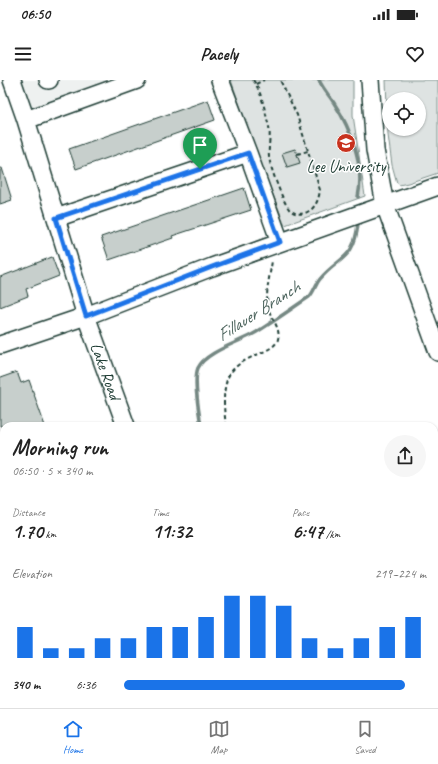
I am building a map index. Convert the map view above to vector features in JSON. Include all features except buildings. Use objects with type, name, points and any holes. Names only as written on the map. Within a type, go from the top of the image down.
[{"type":"street","name":"Lake Road","points":[[12,80],[26,120],[86,316],[125,422]]},
{"type":"street","points":[[26,120],[137,80]]},
{"type":"street","points":[[220,80],[248,153],[274,244]]},
{"type":"street","points":[[370,80],[375,150],[385,205],[438,352]]},
{"type":"street","points":[[56,218],[248,153]]},
{"type":"street","points":[[0,345],[86,316],[274,244],[438,186]]},
{"type":"path","points":[[253,80],[256,84],[269,129],[269,158],[271,166],[288,208],[296,213],[302,214],[312,209],[319,196],[320,190],[297,115],[280,80]]},
{"type":"path","points":[[256,84],[264,80]]},
{"type":"path","points":[[297,154],[308,151]]},
{"type":"path","points":[[226,422],[224,406],[228,378],[232,370],[242,362],[275,346],[278,340],[276,324],[268,308],[267,300],[274,244]]},
{"type":"shaded area","points":[[22,80],[121,80],[33,112]]},
{"type":"shaded area","name":"Lee University","points":[[231,80],[353,80],[353,115],[365,196],[285,225],[258,157]]},
{"type":"shaded area","points":[[386,80],[438,80],[438,173],[399,185],[397,183],[392,165],[388,136],[426,136],[426,92],[386,92]]},
{"type":"waterway","name":"Fillauer Branch","points":[[319,80],[340,113],[351,136],[360,173],[358,197]]},
{"type":"waterway","name":"Fillauer Branch","points":[[200,422],[196,380],[198,368],[202,362],[215,352],[255,333],[309,297],[320,279],[349,251],[353,245],[358,224]]},
{"type":"place","name":"Lee University","points":[[346,143]]},
{"type":"route","points":[[248,153],[280,242],[86,316],[56,218],[200,169],[248,153]]}]
